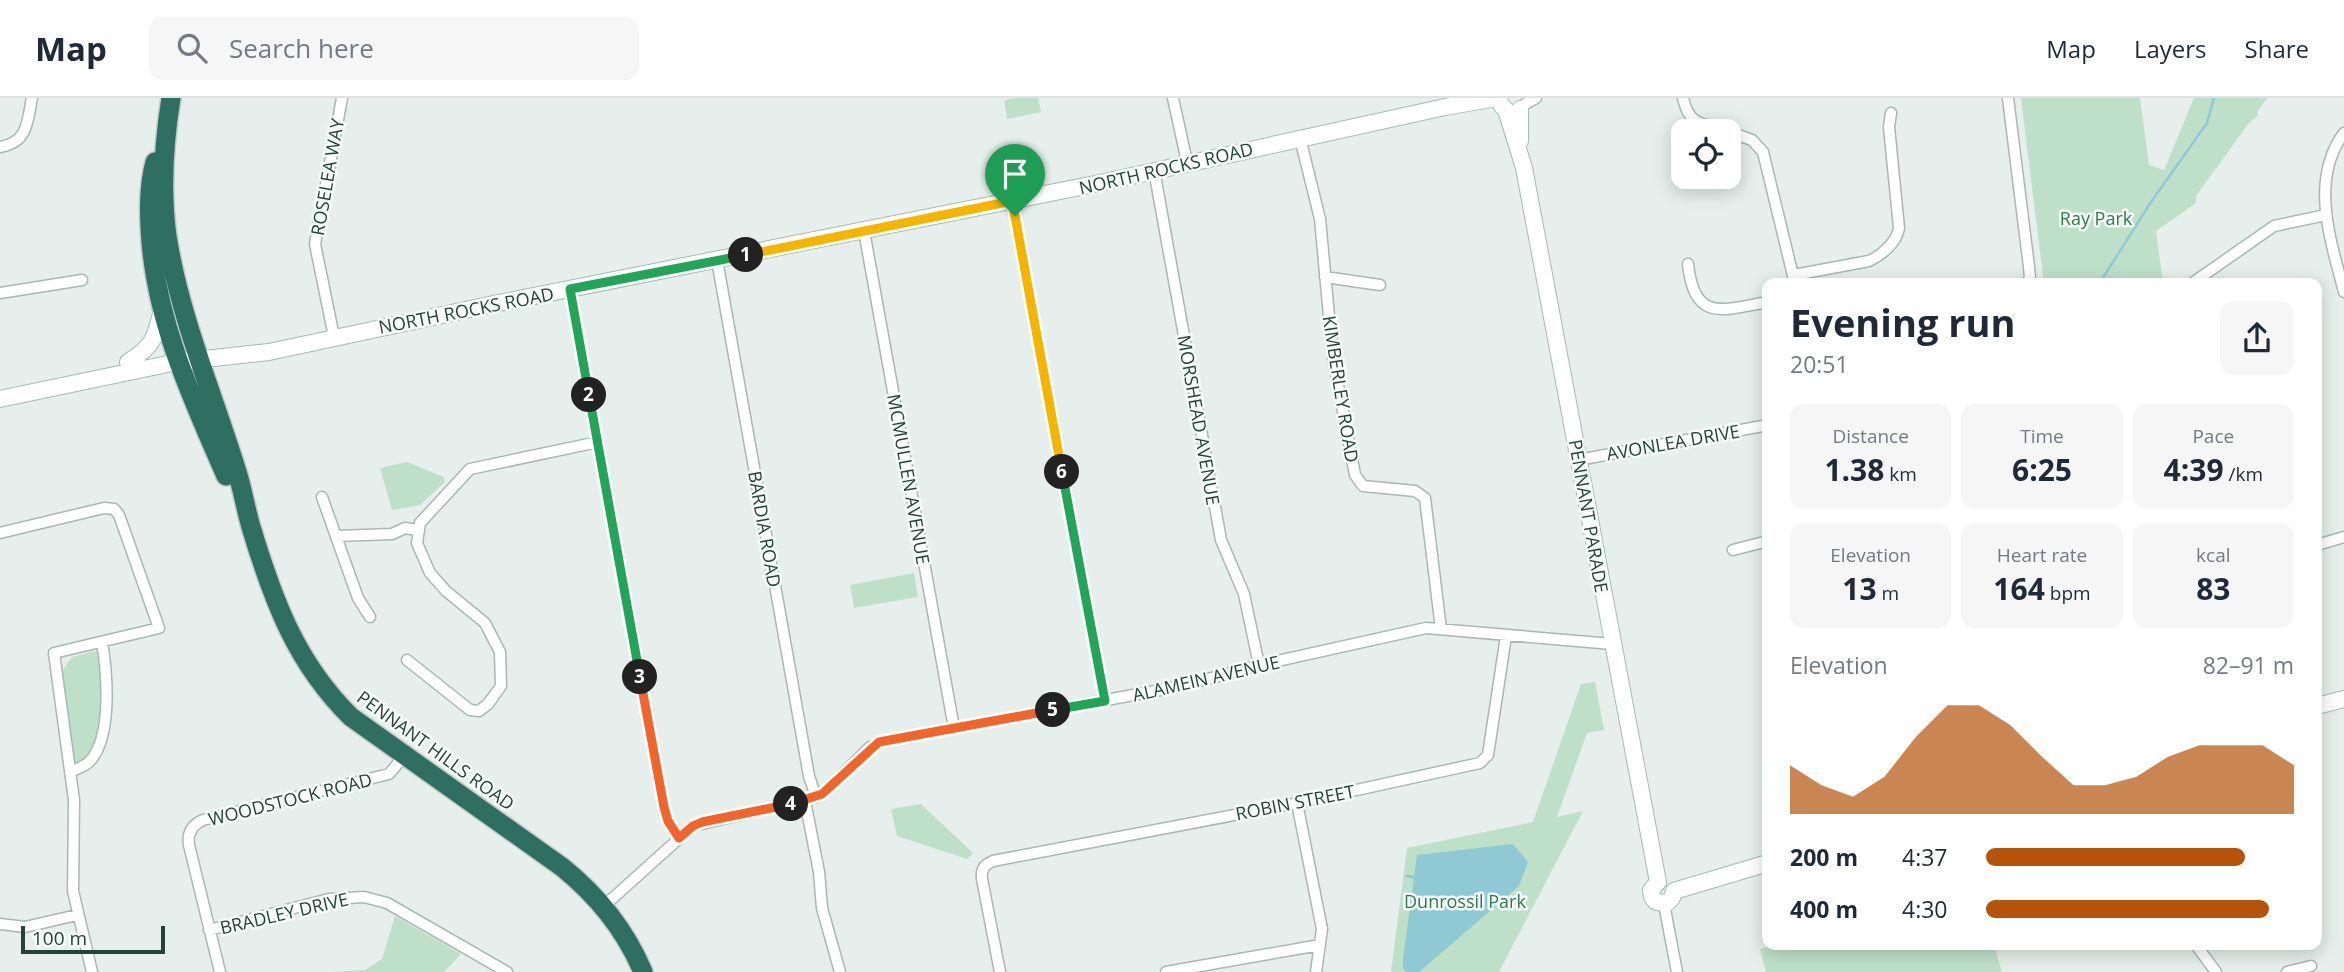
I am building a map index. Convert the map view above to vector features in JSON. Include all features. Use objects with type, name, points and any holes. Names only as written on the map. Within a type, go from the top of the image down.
[{"type":"highway","name":"PENNANT HILLS ROAD","points":[[171,98],[153,171],[149,222],[156,286],[175,357],[229,483],[252,528]]},
{"type":"highway","name":"PENNANT HILLS ROAD","points":[[167,121],[167,235],[179,294],[238,476],[252,528],[286,626],[314,676],[351,717],[562,867],[604,906],[634,952],[643,972]]},
{"type":"street","points":[[0,147],[13,145],[24,133],[32,98]]},
{"type":"street","name":"ROSELEA WAY","points":[[334,337],[315,244],[342,98]]},
{"type":"street","points":[[1173,98],[1186,162]]},
{"type":"street","points":[[1684,98],[1687,114],[1693,119]]},
{"type":"street","points":[[2008,98],[2030,278]]},
{"type":"street","name":"NORTH ROCKS ROAD","points":[[0,390],[128,362],[197,355],[269,352],[1012,201],[1300,138],[1515,102]]},
{"type":"street","name":"PENNANT PARADE","points":[[1515,102],[1520,150],[1658,882],[1652,887],[1652,897],[1657,902],[1669,897]]},
{"type":"street","points":[[1799,278],[1869,261],[1896,239],[1899,228],[1889,127],[1891,113]]},
{"type":"street","points":[[2344,133],[2334,148],[2327,172],[2326,215],[2344,292]]},
{"type":"street","points":[[1741,136],[1752,140],[1763,152],[1795,278]]},
{"type":"street","name":"KIMBERLEY ROAD","points":[[1300,138],[1319,216],[1334,365],[1356,479],[1367,487],[1415,491],[1425,498],[1441,629]]},
{"type":"street","name":"MORSHEAD AVENUE","points":[[1154,170],[1221,540],[1244,594],[1259,665]]},
{"type":"street","points":[[1012,201],[1105,701]]},
{"type":"street","points":[[2200,278],[2274,226],[2326,215]]},
{"type":"street","name":"MCMULLEN AVENUE","points":[[864,231],[954,728]]},
{"type":"street","name":"BARDIA ROAD","points":[[717,260],[809,776],[817,797]]},
{"type":"street","points":[[1688,264],[1694,292],[1700,301],[1709,307],[1727,309],[1762,303]]},
{"type":"street","points":[[1325,277],[1380,285]]},
{"type":"street","points":[[0,293],[82,280]]},
{"type":"street","points":[[570,289],[664,807],[668,821],[679,838]]},
{"type":"street","points":[[128,362],[144,353],[152,343],[162,310]]},
{"type":"street","name":"NORTH ROCKS ROAD","points":[[0,399],[175,357]]},
{"type":"street","name":"AVONLEA DRIVE","points":[[1578,460],[1762,426]]},
{"type":"street","points":[[407,660],[473,712],[483,709],[501,686],[501,658],[494,638],[479,617],[446,591],[430,573],[419,550],[417,530],[425,517],[458,484],[465,471],[598,442]]},
{"type":"street","points":[[322,497],[358,598],[370,617]]},
{"type":"street","points":[[0,533],[104,508],[117,511],[159,628],[54,653],[74,804],[72,884],[92,972]]},
{"type":"street","points":[[337,536],[392,534],[405,528],[417,530]]},
{"type":"street","points":[[2322,544],[2344,537]]},
{"type":"street","points":[[1732,550],[1762,542]]},
{"type":"street","name":"ALAMEIN AVENUE","points":[[604,906],[693,826],[817,797],[870,747],[879,742],[1182,686],[1259,665],[1426,628],[1612,644]]},
{"type":"street","name":"ROBIN STREET","points":[[1000,972],[982,880],[983,868],[993,861],[1297,803],[1480,763],[1488,755],[1506,636]]},
{"type":"street","points":[[70,772],[88,764],[101,742],[107,685],[102,642]]},
{"type":"street","points":[[2322,705],[2344,699]]},
{"type":"street","name":"WOODSTOCK ROAD","points":[[220,972],[188,841],[189,833],[195,824],[389,774],[404,756]]},
{"type":"street","points":[[805,801],[819,873],[821,908],[840,972]]},
{"type":"street","points":[[1297,803],[1322,929],[1316,972]]},
{"type":"street","points":[[1677,972],[1669,897],[1762,865]]},
{"type":"street","name":"BRADLEY DRIVE","points":[[209,930],[329,899],[365,897],[387,903],[507,972]]},
{"type":"street","points":[[0,924],[25,927],[77,915]]},
{"type":"street","points":[[1166,972],[1320,945]]},
{"type":"street","points":[[2200,950],[2216,972]]},
{"type":"street","points":[[2287,972],[2311,966]]},
{"type":"green space","points":[[1038,98],[1041,112],[1007,119],[1004,100]]},
{"type":"green space","name":"Ray Park","points":[[2021,98],[2140,98],[2149,165],[2164,170],[2194,98],[2267,98],[2257,112],[2258,116],[2249,123],[2196,196],[2196,203],[2156,231],[2162,278],[2043,278]]},
{"type":"green space","points":[[407,462],[444,477],[445,482],[420,505],[392,510],[380,468]]},
{"type":"green space","points":[[914,573],[918,597],[854,608],[850,585]]},
{"type":"green space","points":[[94,651],[99,653],[101,676],[99,735],[92,755],[77,764],[72,760],[62,671],[72,657]]},
{"type":"green space","name":"Dunrossil Park","points":[[1595,682],[1604,730],[1587,733],[1557,817],[1583,811],[1499,972],[1391,972],[1407,848],[1533,822],[1581,684]]},
{"type":"green space","points":[[921,804],[973,853],[967,859],[897,836],[891,809]]},
{"type":"green space","points":[[395,916],[461,954],[444,972],[332,972],[365,970],[382,959]]},
{"type":"green space","points":[[1760,949],[1995,950],[2002,972],[1766,972]]},
{"type":"water","points":[[1513,844],[1528,862],[1519,886],[1419,972],[1406,972],[1403,959],[1417,855]]},
{"type":"waterway","points":[[2103,278],[2151,202],[2207,123],[2214,98]]},
{"type":"waterway","points":[[1407,876],[1418,878]]},
{"type":"route","points":[[1012,201],[1015,216],[1105,701],[879,742],[870,747],[822,794],[805,801],[702,822],[679,838],[668,821],[664,807],[570,289],[1012,201]]}]
